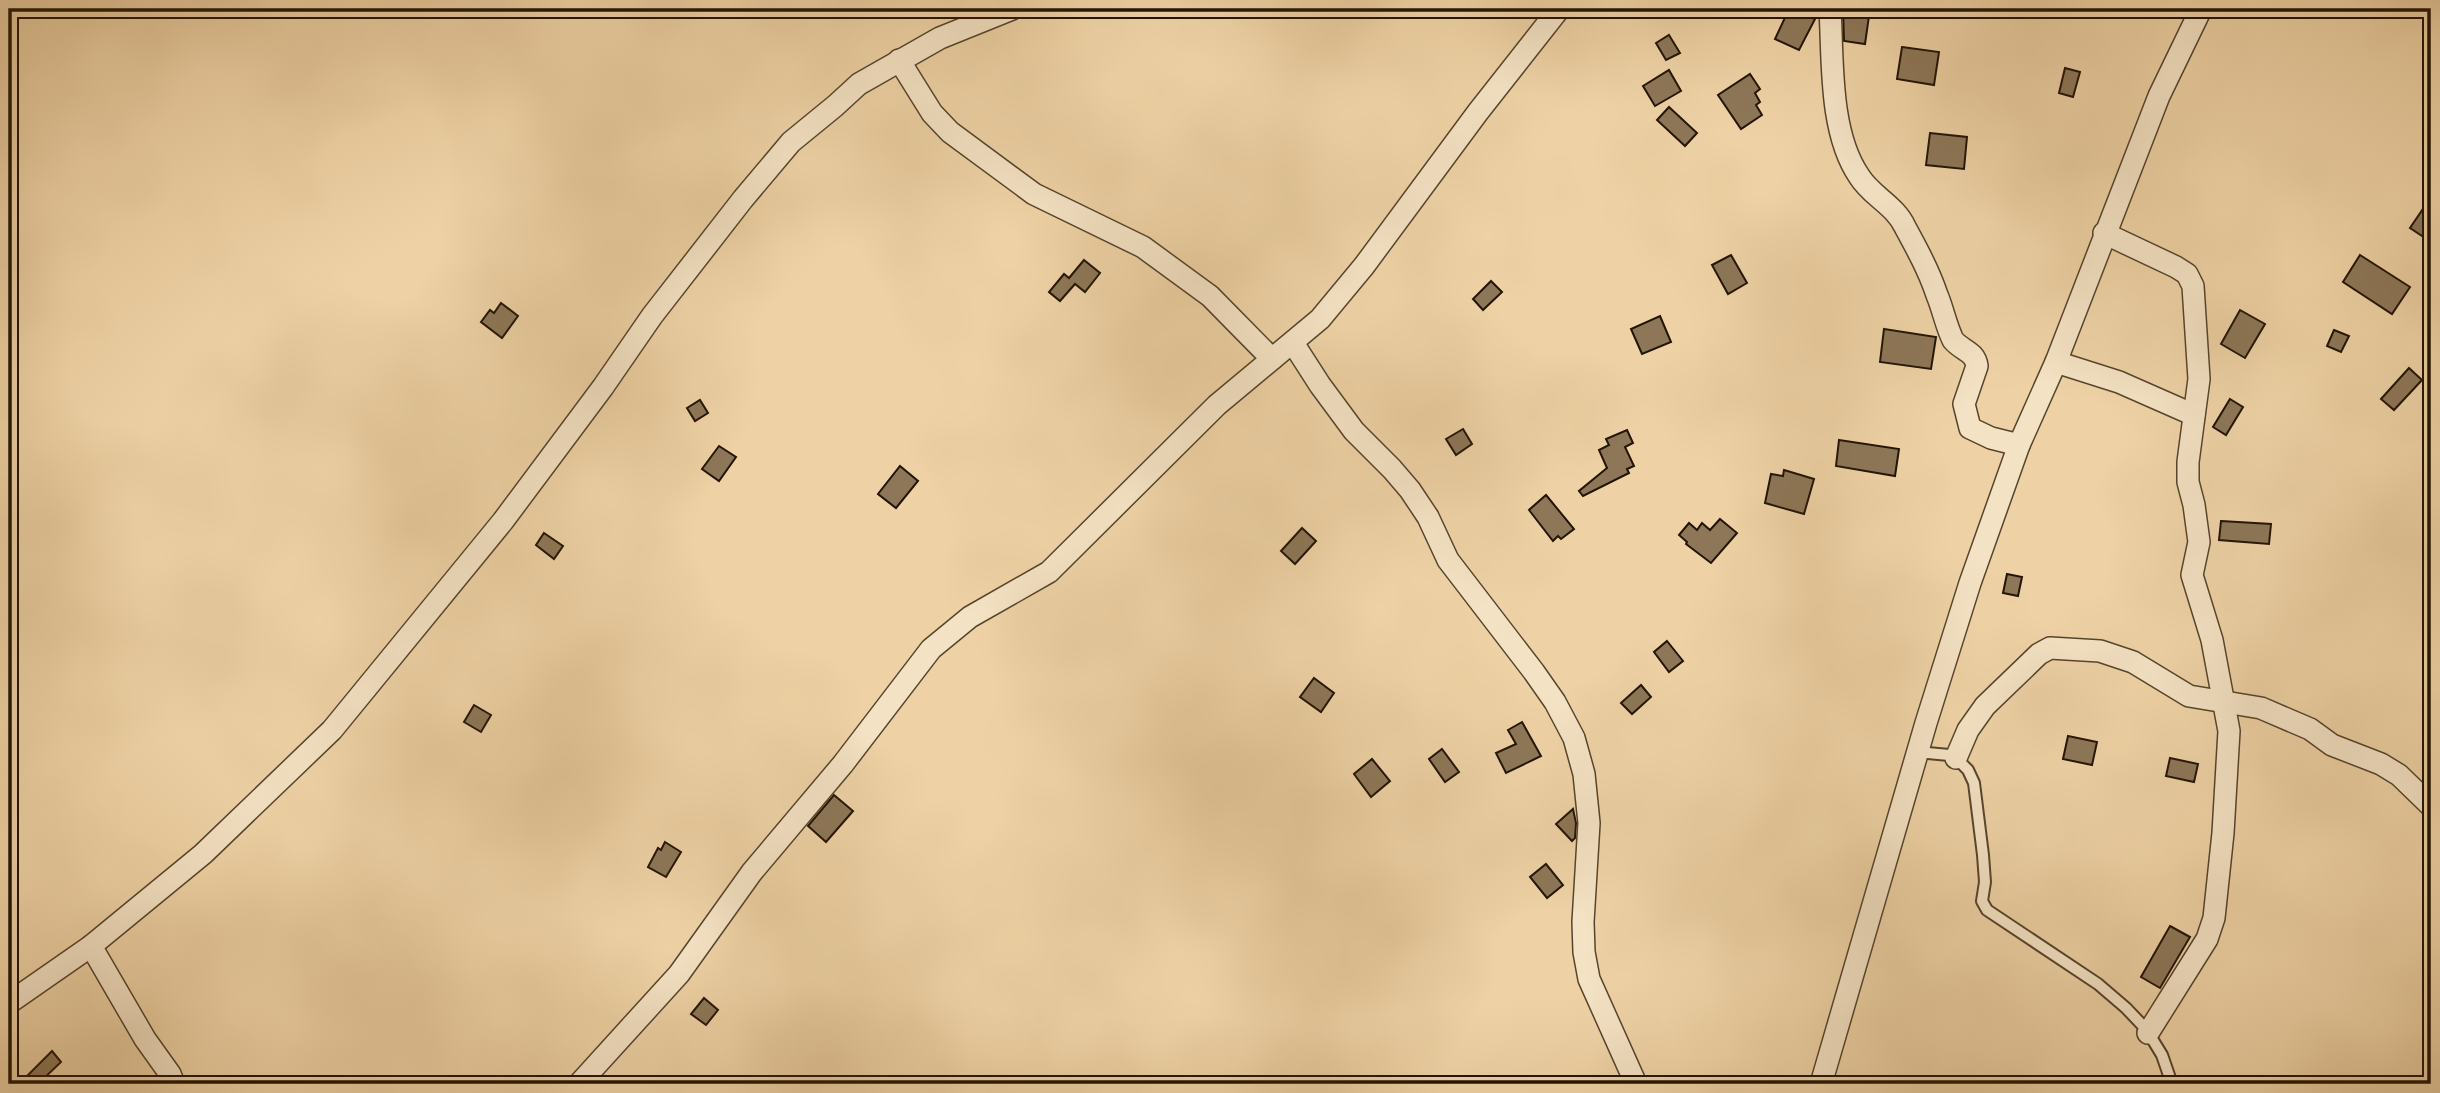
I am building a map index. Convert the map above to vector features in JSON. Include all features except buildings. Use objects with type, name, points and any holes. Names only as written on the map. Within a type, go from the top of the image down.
[{"type":"street","points":[[9,1003],[91,946],[203,854],[332,730],[503,521],[652,316],[783,152],[859,83],[940,38],[1013,9]]},
{"type":"street","points":[[579,1084],[679,974],[751,872],[843,764],[931,649],[970,617],[1049,572],[1217,405],[1320,319],[1559,9]]},
{"type":"street","points":[[1830,9],[1835,92],[1841,134],[1858,176],[1904,223],[1936,290],[1953,340],[1973,354],[1976,360],[1977,366],[1964,404],[1970,428],[1991,438],[2019,445]]},
{"type":"street","points":[[1821,1084],[1917,752],[1970,583],[2019,445],[2056,362],[2159,96],[2201,9]]},
{"type":"street","points":[[900,60],[932,113],[950,132],[1034,194],[1143,247],[1210,296],[1272,359]]},
{"type":"street","points":[[2104,233],[2176,267],[2187,274],[2193,286],[2199,380],[2188,462],[2188,482],[2199,542],[2192,575],[2211,640],[2228,731],[2223,833],[2214,918],[2207,939],[2194,962],[2148,1033]]},
{"type":"street","points":[[1293,343],[1354,431],[1410,491],[1428,517],[1448,560],[1534,672],[1555,702],[1574,738],[1584,774],[1588,823],[1584,952],[1589,979],[1636,1084]]},
{"type":"street","points":[[2056,362],[2119,382],[2194,415]]},
{"type":"street","points":[[1955,758],[1968,730],[1985,706],[2039,654],[2050,648],[2100,651],[2133,662],[2189,696],[2224,704],[2261,708],[2310,729],[2332,745],[2381,764],[2399,775],[2431,806]]},
{"type":"street","points":[[91,946],[174,1084]]},
{"type":"lane","points":[[1917,752],[1955,758],[1968,771],[1974,783],[1985,882],[1982,901],[1987,910],[2098,984],[2126,1008],[2148,1033],[2162,1055],[2172,1084]]}]
